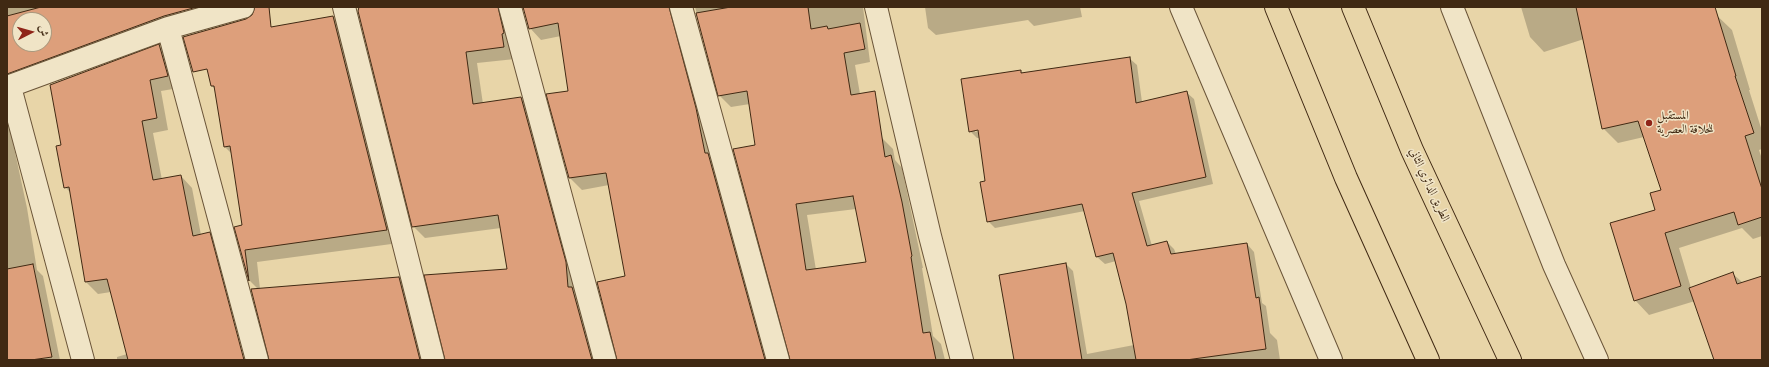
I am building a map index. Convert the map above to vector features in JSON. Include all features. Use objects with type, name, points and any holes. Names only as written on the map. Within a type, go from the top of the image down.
[{"type":"highway","points":[[1276,7],[1346,178],[1428,360]]},
{"type":"highway","name":"الطريق الدائري الثاني","points":[[1353,7],[1412,150],[1510,360]]},
{"type":"street","points":[[83,360],[8,87],[168,28],[244,7]]},
{"type":"street","points":[[344,7],[433,360]]},
{"type":"street","points":[[510,7],[605,360]]},
{"type":"street","points":[[681,7],[778,360]]},
{"type":"street","points":[[876,7],[930,236],[962,360]]},
{"type":"street","points":[[1181,7],[1331,360]]},
{"type":"street","points":[[1452,7],[1554,265],[1597,360]]},
{"type":"street","points":[[168,28],[257,360]]},
{"type":"building","points":[[41,7],[197,7],[164,16],[7,74],[7,16],[12,15],[12,52],[52,52],[52,12],[22,12]]},
{"type":"building","points":[[255,7],[269,7],[271,27],[333,16],[387,230],[245,250],[249,281],[234,227],[242,225],[230,146],[224,147],[214,86],[211,86],[207,69],[193,72],[183,37],[246,19],[252,15]]},
{"type":"building","points":[[359,7],[498,7],[504,33],[502,34],[504,47],[466,52],[473,104],[521,97],[566,262],[568,287],[572,287],[592,360],[445,360],[424,275],[507,269],[498,215],[412,227],[358,11]]},
{"type":"building","points":[[523,7],[669,7],[696,108],[705,153],[708,153],[765,360],[617,360],[597,282],[625,276],[606,173],[569,178],[546,94],[568,91],[558,23],[529,29]]},
{"type":"building","points":[[731,7],[808,7],[811,29],[827,26],[828,29],[860,23],[865,49],[844,53],[851,95],[875,91],[885,157],[891,155],[902,202],[912,256],[923,333],[930,332],[936,360],[790,360],[733,149],[755,145],[747,91],[718,96],[696,13]],"holes":[[[853,196],[866,262],[806,270],[796,204]]]},
{"type":"building","points":[[1576,7],[1715,7],[1735,76],[1754,133],[1745,136],[1762,189],[1762,217],[1738,225],[1734,212],[1665,233],[1681,286],[1634,301],[1610,223],[1655,210],[1650,193],[1661,190],[1638,121],[1602,129]]},
{"type":"building","points":[[159,44],[168,76],[150,80],[157,118],[142,121],[153,180],[181,175],[193,236],[210,232],[244,360],[128,360],[107,279],[85,282],[69,187],[64,188],[56,146],[61,145],[50,85]]},
{"type":"building","points":[[1130,57],[1136,103],[1187,91],[1206,177],[1132,193],[1147,246],[1167,241],[1171,254],[1247,243],[1256,298],[1259,297],[1266,349],[1186,360],[1136,360],[1126,304],[1113,253],[1096,257],[1082,204],[987,222],[980,182],[985,181],[978,130],[969,132],[961,79],[1021,70],[1021,73]]},
{"type":"building","points":[[1066,263],[1082,360],[1014,360],[999,275]]},
{"type":"building","points":[[33,264],[52,357],[31,360],[7,360],[7,269]]},
{"type":"building","points":[[1733,272],[1737,284],[1762,276],[1762,360],[1714,360],[1689,288]]},
{"type":"building","points":[[399,277],[420,360],[269,360],[251,289]]},
{"type":"place","name":"المستقبل للحلاقة العصرية","points":[[1649,123]]}]
